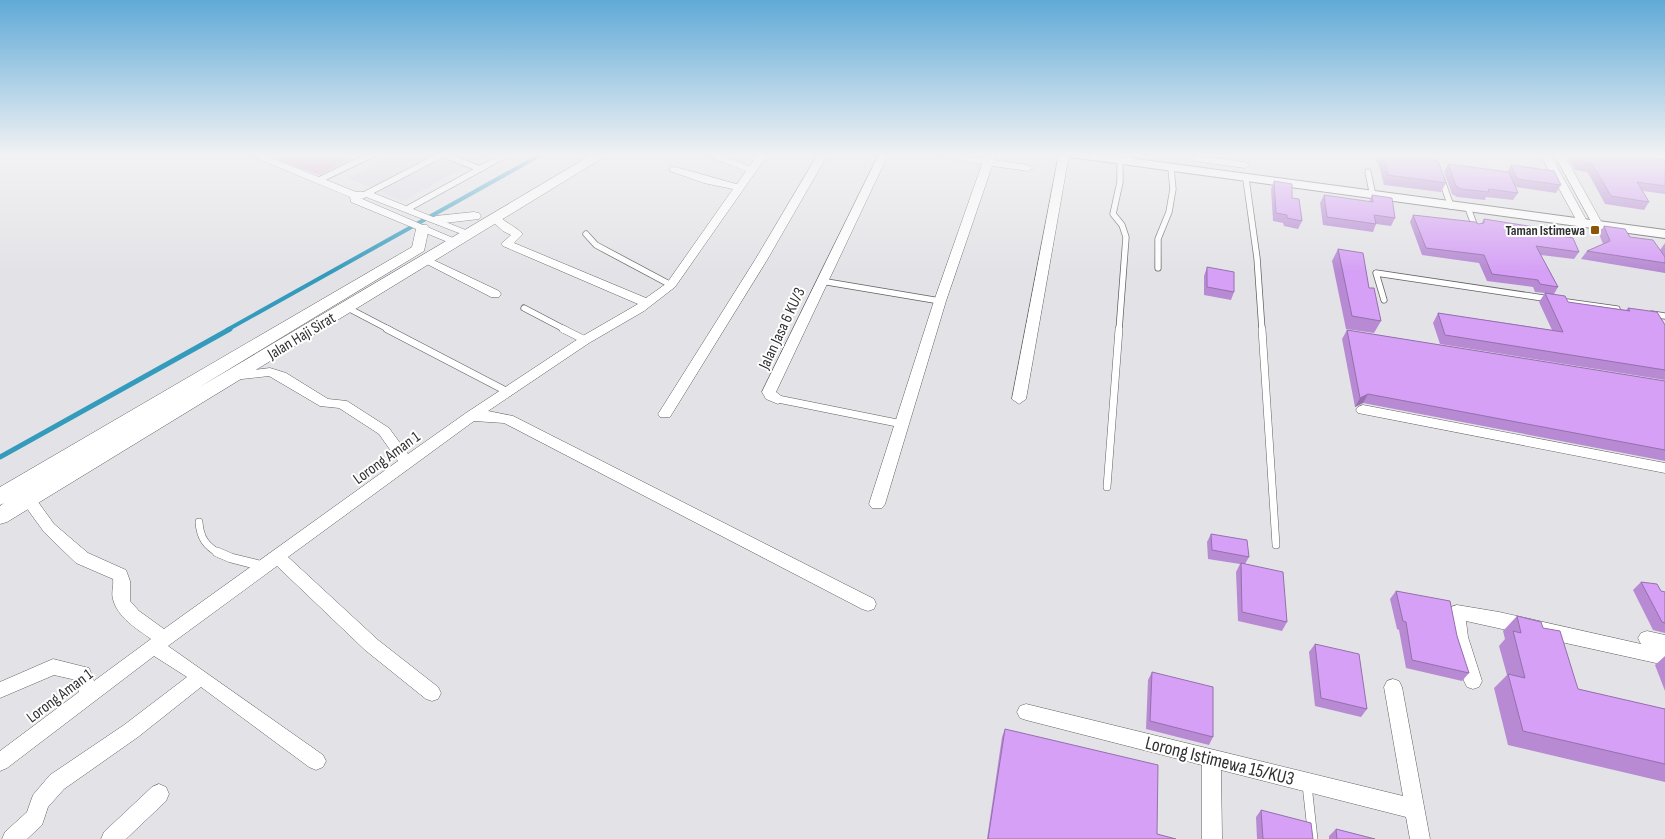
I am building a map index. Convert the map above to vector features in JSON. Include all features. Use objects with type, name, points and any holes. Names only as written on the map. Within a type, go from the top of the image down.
[{"type":"main road","name":"Jalan Haji Sirat","points":[[0,497],[422,254],[454,234],[474,216],[513,193]]},
{"type":"main road","name":"Jalan Haji Sirat","points":[[454,234],[494,218],[536,193]]},
{"type":"main road","points":[[422,254],[428,224],[474,216]]},
{"type":"main road","name":"Jalan Haji Sirat","points":[[0,516],[346,307],[422,254]]},
{"type":"street","points":[[347,193],[408,214]]},
{"type":"street","name":"Lorong Aman 1","points":[[0,762],[159,642],[471,416],[585,340],[647,303],[671,285],[737,193]]},
{"type":"street","points":[[665,414],[761,260],[800,193]]},
{"type":"street","name":"Jalan Jasa 6 KU/3","points":[[778,399],[771,396],[769,392],[864,193]]},
{"type":"street","points":[[877,504],[940,301],[978,193]]},
{"type":"street","points":[[1019,399],[1057,193]]},
{"type":"street","points":[[1353,193],[1598,225],[1643,234],[1665,234]]},
{"type":"street","points":[[1567,193],[1583,223]]},
{"type":"street","points":[[1580,193],[1598,225]]},
{"type":"street","points":[[355,197],[367,194],[428,224],[454,234]]},
{"type":"street","points":[[494,218],[507,229],[518,234],[508,244],[647,303]]},
{"type":"street","points":[[428,224],[454,234]]},
{"type":"street","points":[[422,254],[495,294]]},
{"type":"street","points":[[233,376],[270,372],[282,376],[325,404],[342,404],[384,431],[407,463]]},
{"type":"street","points":[[1363,410],[1665,468]]},
{"type":"street","points":[[471,416],[494,416],[508,419],[868,604]]},
{"type":"street","points":[[28,499],[49,528],[82,558],[120,576],[123,582],[121,600],[129,612],[159,642],[201,677],[316,761]]},
{"type":"street","points":[[278,557],[333,611],[406,674],[432,693]]},
{"type":"street","points":[[1473,681],[1459,637],[1457,612],[1500,618],[1662,651]]},
{"type":"street","points":[[0,690],[53,667],[83,674],[89,694]]},
{"type":"street","points":[[12,839],[35,818],[40,802],[57,782],[131,731],[201,677]]},
{"type":"street","points":[[1394,687],[1420,839]]},
{"type":"street","name":"Lorong Istimewa 15/KU3","points":[[1026,712],[1415,809]]},
{"type":"street","points":[[1211,757],[1212,839]]},
{"type":"street","points":[[111,839],[159,794]]},
{"type":"lane","points":[[408,214],[441,193]]},
{"type":"lane","points":[[1107,487],[1126,237],[1122,225],[1113,214],[1118,193]]},
{"type":"lane","points":[[1158,268],[1158,239],[1169,212],[1172,193]]},
{"type":"lane","points":[[1248,193],[1257,258],[1276,545]]},
{"type":"lane","points":[[1446,193],[1451,206]]},
{"type":"lane","points":[[1468,208],[1475,228]]},
{"type":"lane","points":[[586,234],[596,245],[671,285]]},
{"type":"lane","points":[[1384,300],[1376,273],[1626,310]]},
{"type":"lane","points":[[821,281],[940,301]]},
{"type":"lane","points":[[346,307],[508,392]]},
{"type":"lane","points":[[524,308],[585,340]]},
{"type":"lane","points":[[1646,313],[1665,316]]},
{"type":"lane","name":"Jalan Jasa 6 KU/3","points":[[778,399],[902,424]]},
{"type":"lane","points":[[200,522],[198,532],[202,541],[210,549],[236,560],[264,567]]},
{"type":"lane","points":[[1306,781],[1313,839]]},
{"type":"shaded area","points":[[384,193],[417,193],[403,201]]},
{"type":"building","points":[[1275,193],[1292,193],[1292,198],[1299,199],[1302,221],[1287,218],[1287,215],[1276,213]]},
{"type":"building","points":[[1609,193],[1644,193],[1649,202],[1611,196]]},
{"type":"building","points":[[1324,195],[1373,202],[1372,195],[1392,198],[1395,218],[1374,215],[1376,224],[1327,217]]},
{"type":"building","points":[[1413,215],[1479,224],[1484,223],[1484,219],[1541,228],[1544,233],[1573,238],[1579,252],[1536,246],[1558,287],[1540,284],[1538,280],[1492,274],[1484,255],[1426,248]]},
{"type":"building","points":[[1604,226],[1625,229],[1630,237],[1653,240],[1665,257],[1665,263],[1587,251],[1610,241]]},
{"type":"building","points":[[1338,249],[1363,253],[1369,288],[1374,288],[1381,321],[1352,316]]},
{"type":"building","points":[[1207,267],[1234,272],[1234,292],[1207,287]]},
{"type":"building","points":[[1545,293],[1565,296],[1568,302],[1630,311],[1628,308],[1657,312],[1665,325],[1665,370],[1445,335],[1438,313],[1563,332]]},
{"type":"building","points":[[1347,330],[1665,381],[1665,450],[1368,394],[1360,398]]},
{"type":"building","points":[[1211,534],[1247,540],[1249,557],[1212,550]]},
{"type":"building","points":[[1241,563],[1283,572],[1287,622],[1242,612]]},
{"type":"building","points":[[1641,582],[1657,584],[1661,591],[1665,592],[1665,623],[1662,622]]},
{"type":"building","points":[[1396,591],[1450,601],[1457,636],[1469,673],[1412,660],[1406,622],[1403,621]]},
{"type":"building","points":[[1517,616],[1541,622],[1543,628],[1560,631],[1578,689],[1665,709],[1665,764],[1523,731],[1508,674],[1525,678],[1513,631],[1521,633]]},
{"type":"building","points":[[1315,644],[1359,654],[1367,709],[1321,698]]},
{"type":"building","points":[[1152,672],[1213,687],[1213,737],[1150,721]]},
{"type":"building","points":[[1005,729],[1158,765],[1157,834],[1176,839],[988,839]]},
{"type":"building","points":[[1261,810],[1311,823],[1313,839],[1263,839]]},
{"type":"building","points":[[1336,829],[1375,839],[1337,839]]},
{"type":"waterway","points":[[227,330],[472,193]]},
{"type":"waterway","points":[[0,457],[230,329]]},
{"type":"place","name":"Taman Istimewa","points":[[1595,230]]}]
